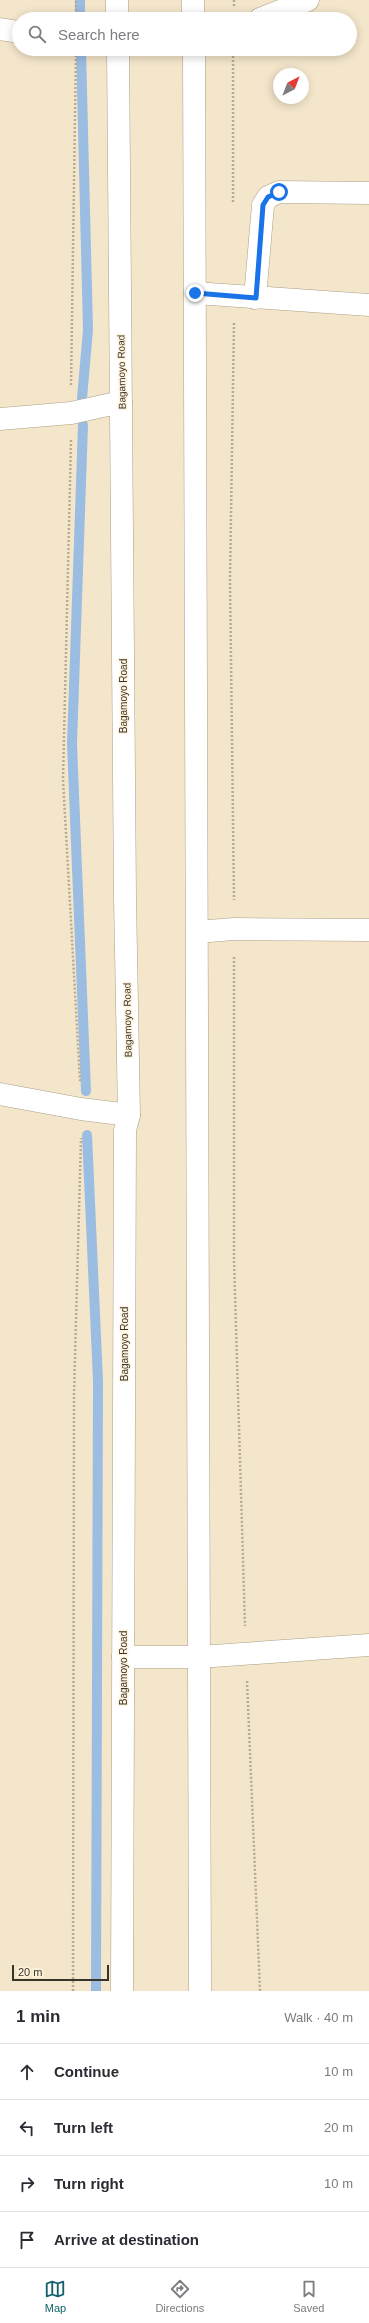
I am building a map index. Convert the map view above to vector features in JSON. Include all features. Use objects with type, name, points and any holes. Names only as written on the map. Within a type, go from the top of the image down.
[{"type":"main road","points":[[117,0],[117,12]]},
{"type":"main road","points":[[193,0],[194,12]]},
{"type":"main road","points":[[278,12],[308,0]]},
{"type":"main road","points":[[0,30],[12,31]]},
{"type":"main road","name":"Bagamoyo Road","points":[[118,56],[125,881],[129,1115],[124,1130],[122,1991]]},
{"type":"main road","points":[[194,56],[200,1991]]},
{"type":"main road","points":[[256,298],[263,205],[268,197],[279,192],[369,193]]},
{"type":"main road","points":[[195,293],[369,305]]},
{"type":"main road","points":[[0,419],[71,413],[121,402]]},
{"type":"main road","points":[[197,932],[234,929],[369,930]]},
{"type":"main road","points":[[0,1094],[81,1109],[129,1115]]},
{"type":"main road","points":[[123,1657],[199,1657],[369,1645]]},
{"type":"path","points":[[76,0],[76,12]]},
{"type":"path","points":[[72,1991],[74,1401],[81,1109],[63,780],[71,413],[76,56]]},
{"type":"path","points":[[233,204],[234,56]]},
{"type":"path","points":[[234,296],[230,579],[234,929],[234,1260],[245,1653],[260,1991]]},
{"type":"waterway","points":[[80,0],[80,12]]},
{"type":"waterway","points":[[81,56],[88,330],[82,398]]},
{"type":"waterway","points":[[83,425],[72,744],[86,1091]]},
{"type":"waterway","points":[[87,1135],[98,1381],[96,1991]]},
{"type":"route","points":[[195,293],[256,298],[263,205],[268,197],[279,192]]}]
